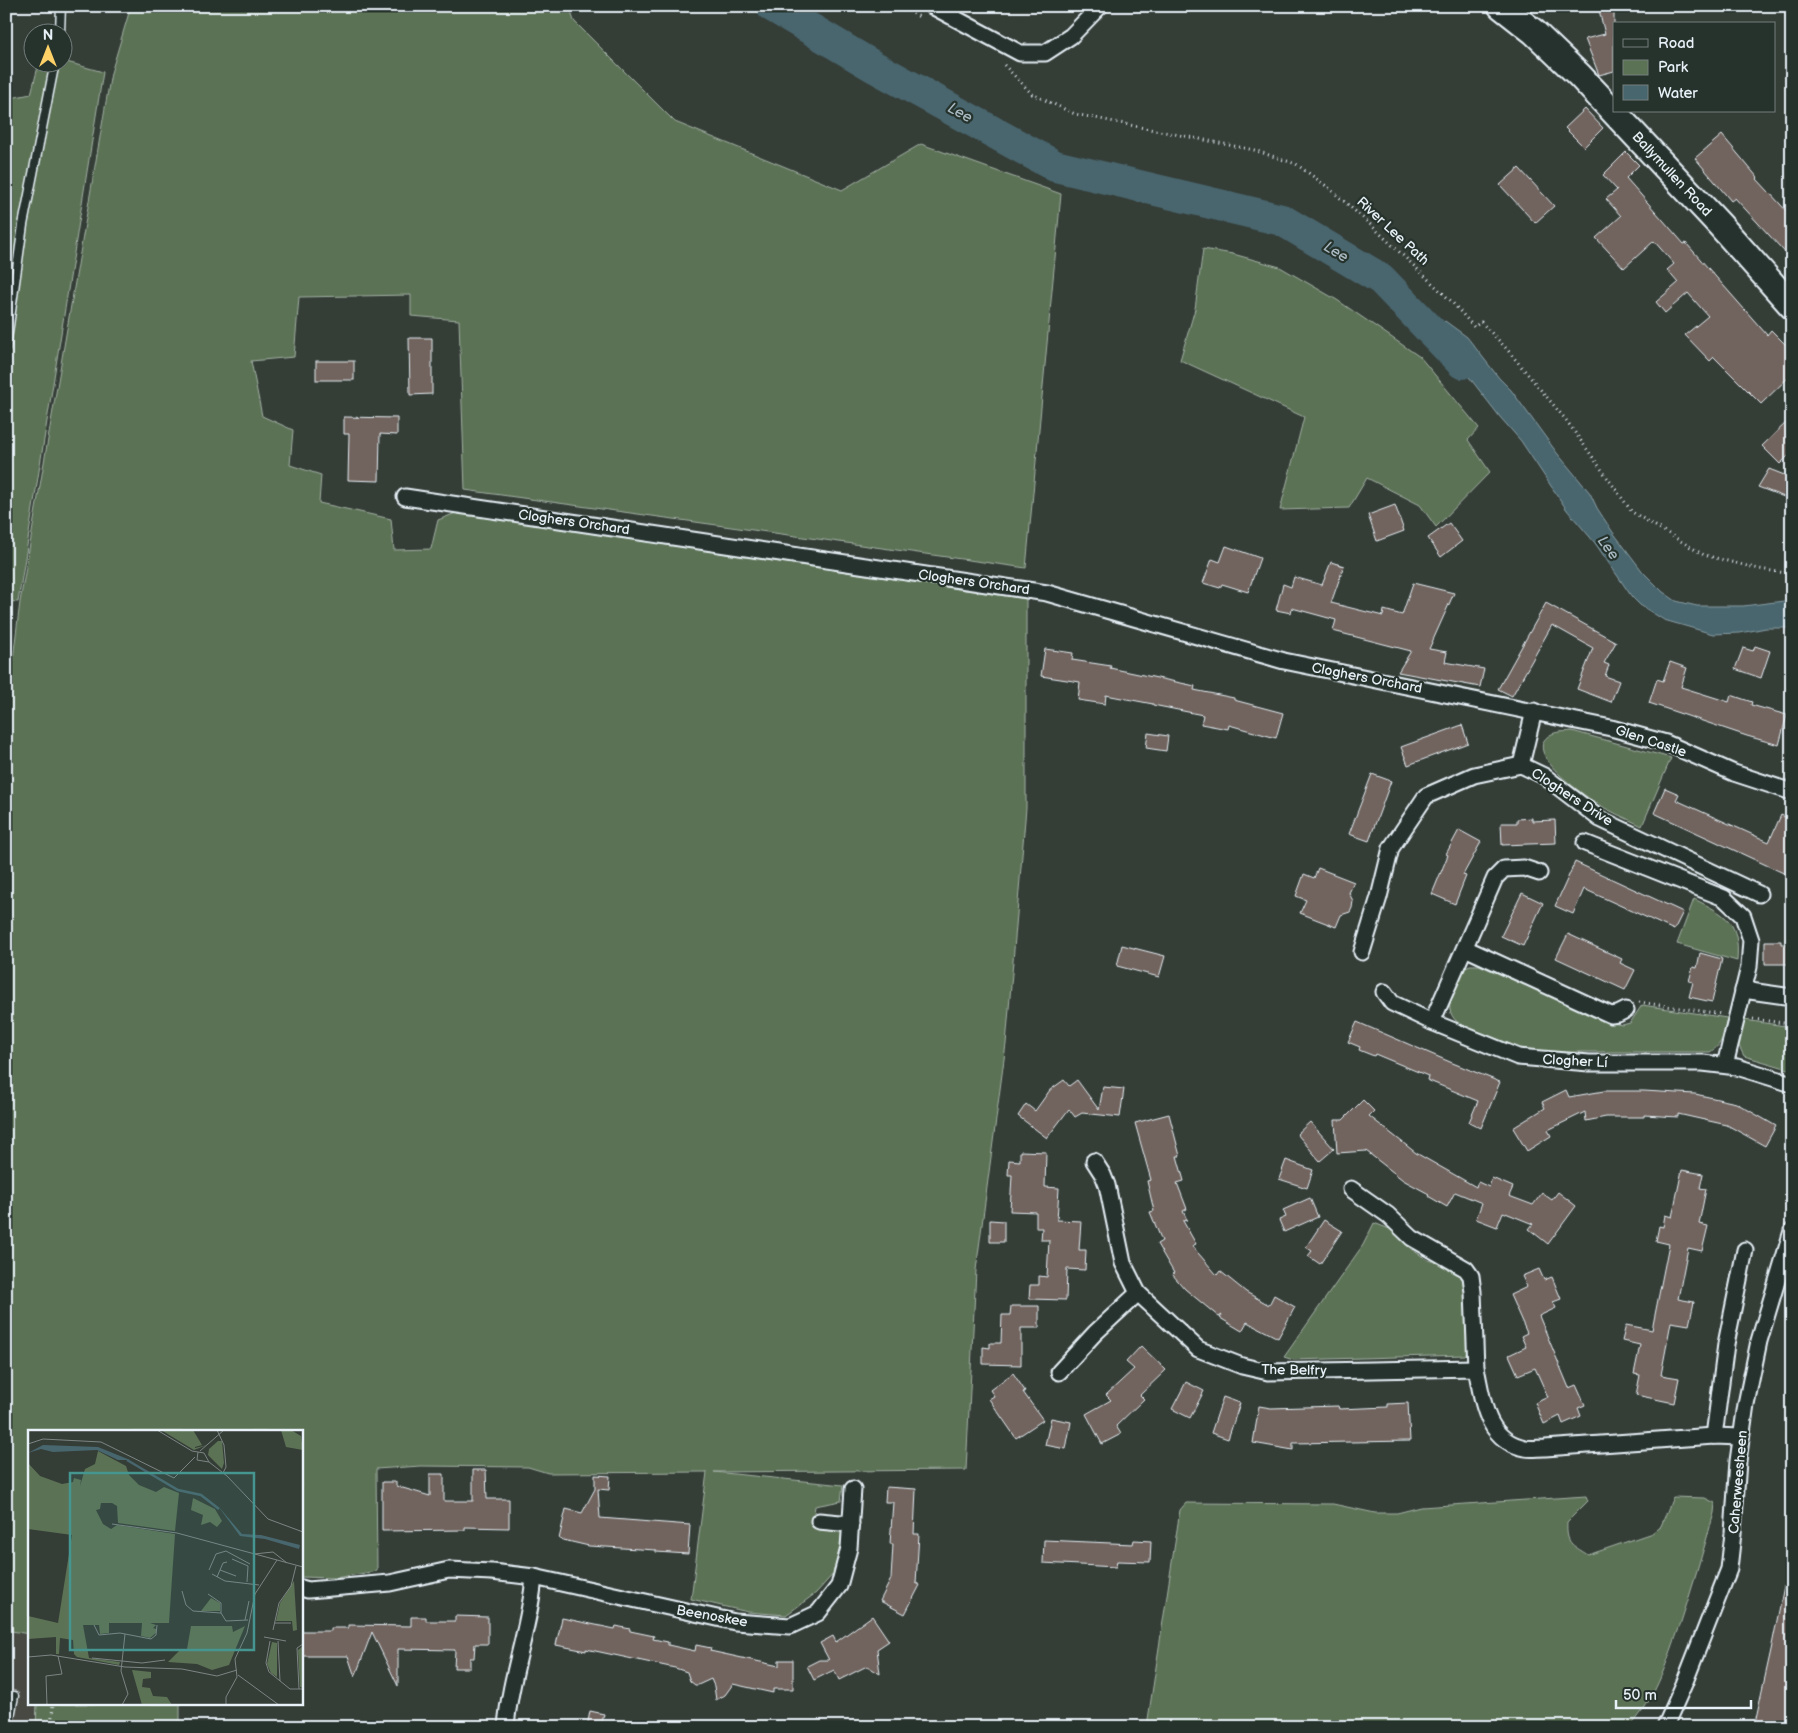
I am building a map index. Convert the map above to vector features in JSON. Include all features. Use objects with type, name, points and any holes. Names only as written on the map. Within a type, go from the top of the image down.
[{"type":"main road","name":"Ballymullen Road","points":[[1501,6],[1534,32],[1613,111]]},
{"type":"main road","name":"Ballymullen Road","points":[[1614,112],[1719,224],[1792,306]]},
{"type":"street","points":[[932,6],[1020,53],[1045,53],[1071,36],[1100,6]]},
{"type":"street","name":"Cloghers Orchard","points":[[406,497],[1047,592],[1284,661],[1534,711]]},
{"type":"street","points":[[1521,765],[1534,711]]},
{"type":"street","name":"Glen Castle","points":[[1534,711],[1611,728],[1666,743],[1734,773],[1792,792]]},
{"type":"street","name":"Cloghers Drive","points":[[1362,952],[1379,897],[1391,848],[1426,796],[1474,775],[1521,765],[1544,776],[1600,819],[1759,894]]},
{"type":"street","points":[[1585,843],[1724,898],[1743,916],[1751,940],[1749,967],[1725,1065]]},
{"type":"street","points":[[1432,1022],[1495,878],[1504,869],[1524,868],[1539,873]]},
{"type":"street","points":[[1465,948],[1611,1015],[1626,1010]]},
{"type":"street","points":[[1744,990],[1792,997]]},
{"type":"street","name":"Clogher Lí","points":[[1384,992],[1392,1003],[1432,1022],[1518,1057],[1589,1063],[1703,1063],[1725,1065],[1792,1084]]},
{"type":"street","name":"The Belfry","points":[[1094,1161],[1107,1184],[1123,1263],[1138,1294],[1198,1348],[1242,1366],[1268,1372],[1476,1368]]},
{"type":"street","points":[[1351,1189],[1388,1215],[1412,1238],[1466,1269],[1471,1276],[1476,1368],[1486,1414],[1494,1430],[1508,1441],[1525,1448],[1544,1448],[1714,1436],[1741,1437]]},
{"type":"street","name":"Caherweesheen","points":[[1665,1727],[1729,1569],[1741,1437],[1759,1341],[1792,1231]]},
{"type":"street","points":[[1714,1436],[1726,1344],[1746,1250]]},
{"type":"street","points":[[1059,1372],[1095,1333],[1138,1294]]},
{"type":"street","name":"Beenoskee","points":[[302,1588],[308,1590],[390,1584],[449,1570],[492,1572],[534,1577],[735,1622],[790,1626],[818,1612],[840,1586],[849,1548],[853,1489]]},
{"type":"street","points":[[819,1521],[851,1524]]},
{"type":"street","points":[[506,1727],[508,1704],[529,1613],[534,1577]]},
{"type":"lane","points":[[61,22],[62,6]]},
{"type":"lane","points":[[6,347],[23,225],[53,72]]},
{"type":"lane","points":[[8,1727],[14,1696]]},
{"type":"path","points":[[900,6],[925,20]]},
{"type":"path","name":"River Lee Path","points":[[999,62],[1007,67],[1032,94],[1075,114],[1254,150],[1296,164],[1330,188],[1373,227],[1451,301],[1474,327],[1481,322],[1505,347],[1566,420],[1632,512],[1704,555],[1759,569],[1792,574]]},
{"type":"path","points":[[1626,1010],[1634,1004],[1642,1002],[1792,1024]]},
{"type":"path","points":[[51,1727],[54,1706]]},
{"type":"shaded area","points":[[6,1630],[28,1634],[28,1706],[37,1706],[36,1727],[6,1727]]},
{"type":"green space","points":[[131,6],[569,6],[574,21],[675,122],[842,190],[921,144],[1061,194],[1026,568],[465,490],[459,320],[411,316],[411,295],[299,297],[294,357],[251,361],[262,416],[293,430],[290,465],[321,475],[319,503],[391,519],[394,550],[431,549],[438,520],[456,513],[1026,599],[1026,808],[1006,1044],[976,1270],[966,1470],[714,1472],[843,1485],[841,1501],[815,1506],[812,1527],[844,1529],[835,1572],[816,1593],[786,1615],[748,1612],[691,1599],[707,1472],[548,1473],[528,1467],[421,1466],[376,1469],[377,1571],[335,1578],[302,1577],[302,1430],[28,1430],[28,1634],[6,1630],[6,716],[20,602],[111,73]]},
{"type":"green space","points":[[72,63],[103,72],[18,602],[6,601],[6,99],[31,94],[37,72],[72,72]]},
{"type":"green space","points":[[1203,249],[1233,254],[1280,267],[1337,300],[1420,357],[1479,428],[1468,440],[1490,472],[1436,527],[1420,505],[1367,478],[1349,508],[1280,510],[1304,417],[1180,360],[1195,309]]},
{"type":"green space","points":[[1572,731],[1671,758],[1642,826],[1593,801],[1576,789],[1547,760],[1543,750],[1544,741],[1554,733]]},
{"type":"green space","points":[[1694,899],[1723,915],[1729,921],[1736,937],[1737,961],[1677,944]]},
{"type":"green space","points":[[1470,965],[1479,965],[1613,1023],[1622,1025],[1630,1023],[1642,1005],[1727,1018],[1724,1033],[1721,1041],[1710,1052],[1561,1052],[1526,1050],[1461,1025],[1454,1019],[1450,1005],[1453,991],[1464,968]]},
{"type":"green space","points":[[1744,1020],[1792,1027],[1792,1070],[1744,1056],[1739,1046]]},
{"type":"green space","points":[[1374,1223],[1395,1231],[1411,1249],[1428,1260],[1449,1266],[1464,1274],[1468,1351],[1465,1355],[1293,1360],[1284,1357],[1363,1245]]},
{"type":"green space","points":[[1586,1496],[1588,1501],[1567,1522],[1567,1535],[1571,1543],[1588,1555],[1652,1533],[1661,1526],[1673,1497],[1705,1498],[1715,1503],[1714,1513],[1697,1572],[1669,1657],[1647,1704],[1630,1727],[1144,1727],[1147,1726],[1180,1510],[1186,1503],[1333,1504],[1375,1513],[1397,1513],[1421,1507]]},
{"type":"green space","points":[[37,1706],[180,1706],[180,1727],[36,1727]]},
{"type":"water","points":[[1445,321],[1467,337],[1499,378],[1511,390],[1557,453],[1590,493],[1612,531],[1643,572],[1663,592],[1676,601],[1697,606],[1743,606],[1792,600],[1792,628],[1766,628],[1740,633],[1713,634],[1664,620],[1640,605],[1632,597],[1595,543],[1567,510],[1521,441],[1469,377],[1427,337]]},
{"type":"building","points":[[1598,6],[1614,6],[1613,71],[1599,75],[1585,39],[1605,34]]},
{"type":"building","points":[[1585,109],[1603,128],[1584,147],[1565,128]]},
{"type":"building","points":[[1722,135],[1757,179],[1792,217],[1792,260],[1735,198],[1731,201],[1695,158]]},
{"type":"building","points":[[1626,152],[1639,165],[1626,178],[1767,335],[1771,330],[1792,351],[1792,374],[1761,404],[1714,357],[1710,361],[1685,335],[1708,316],[1688,293],[1665,313],[1656,302],[1678,283],[1667,270],[1674,264],[1654,241],[1624,268],[1596,238],[1621,216],[1606,199],[1617,190],[1603,175]]},
{"type":"building","points":[[1519,168],[1554,206],[1535,223],[1500,185]]},
{"type":"building","points":[[409,338],[432,338],[432,394],[410,395]]},
{"type":"building","points":[[316,361],[354,361],[354,380],[316,380]]},
{"type":"building","points":[[344,417],[397,418],[397,435],[380,434],[379,481],[348,480],[349,434],[344,434]]},
{"type":"building","points":[[1792,417],[1792,452],[1780,464],[1762,446]]},
{"type":"building","points":[[1769,469],[1792,478],[1792,500],[1758,487]]},
{"type":"building","points":[[1395,505],[1404,531],[1377,541],[1368,515]]},
{"type":"building","points":[[1449,523],[1462,541],[1441,557],[1428,538]]},
{"type":"building","points":[[1226,546],[1260,558],[1248,592],[1222,584],[1220,588],[1203,583],[1212,559],[1220,562]]},
{"type":"building","points":[[1331,562],[1344,566],[1331,603],[1383,616],[1384,610],[1402,615],[1413,583],[1454,593],[1429,649],[1447,652],[1445,662],[1484,669],[1480,687],[1398,672],[1411,651],[1333,631],[1336,620],[1292,608],[1291,613],[1276,610],[1283,584],[1291,587],[1294,577],[1322,585]]},
{"type":"building","points":[[1546,603],[1616,642],[1604,663],[1609,665],[1605,676],[1619,681],[1611,702],[1577,689],[1593,648],[1552,625],[1512,696],[1498,689]]},
{"type":"building","points":[[1755,646],[1770,651],[1761,678],[1735,669],[1743,648],[1753,651]]},
{"type":"building","points":[[1045,649],[1073,653],[1072,660],[1111,666],[1110,668],[1195,686],[1194,690],[1234,698],[1234,700],[1283,713],[1276,738],[1229,725],[1228,729],[1201,724],[1203,715],[1153,704],[1106,695],[1105,704],[1078,700],[1080,682],[1041,676]]},
{"type":"building","points":[[1670,662],[1687,668],[1681,687],[1729,702],[1731,695],[1752,702],[1751,705],[1787,715],[1779,745],[1649,703],[1657,679],[1663,681]]},
{"type":"building","points":[[1462,725],[1468,743],[1408,765],[1401,747]]},
{"type":"building","points":[[1148,733],[1168,736],[1166,751],[1146,748]]},
{"type":"building","points":[[1372,774],[1391,781],[1369,841],[1349,834]]},
{"type":"building","points":[[1665,788],[1679,794],[1676,800],[1769,842],[1781,815],[1792,820],[1792,877],[1654,813]]},
{"type":"building","points":[[1532,818],[1532,821],[1555,820],[1556,843],[1502,845],[1501,823],[1517,823],[1517,819]]},
{"type":"building","points":[[1459,830],[1481,842],[1463,875],[1466,876],[1455,904],[1432,894],[1448,855],[1446,854]]},
{"type":"building","points":[[1575,862],[1683,912],[1674,930],[1584,889],[1573,914],[1555,906]]},
{"type":"building","points":[[1318,868],[1354,882],[1349,893],[1353,901],[1352,908],[1350,912],[1341,915],[1336,927],[1300,913],[1306,900],[1296,896],[1304,874],[1314,878]]},
{"type":"building","points":[[1522,893],[1543,903],[1523,946],[1501,936]]},
{"type":"building","points":[[1568,934],[1622,959],[1620,963],[1635,970],[1625,990],[1556,958]]},
{"type":"building","points":[[1765,941],[1781,941],[1781,944],[1792,944],[1792,964],[1765,964]]},
{"type":"building","points":[[1122,945],[1165,956],[1159,977],[1117,966]]},
{"type":"building","points":[[1700,953],[1722,959],[1712,1002],[1689,997],[1693,982],[1689,981],[1693,967],[1697,968]]},
{"type":"building","points":[[1357,1022],[1500,1082],[1481,1128],[1469,1122],[1478,1101],[1427,1080],[1428,1076],[1375,1054],[1374,1056],[1359,1050],[1360,1047],[1348,1042]]},
{"type":"building","points":[[1064,1080],[1069,1086],[1077,1080],[1099,1110],[1103,1087],[1124,1089],[1120,1117],[1082,1113],[1075,1117],[1069,1109],[1047,1138],[1018,1116],[1026,1104],[1035,1111],[1050,1090]]},
{"type":"building","points":[[1566,1090],[1569,1097],[1604,1091],[1695,1094],[1736,1103],[1776,1126],[1765,1146],[1727,1125],[1678,1114],[1678,1117],[1644,1115],[1644,1117],[1606,1117],[1586,1121],[1585,1112],[1548,1130],[1551,1136],[1527,1151],[1513,1128],[1545,1108],[1542,1102]]},
{"type":"building","points":[[1363,1100],[1374,1111],[1369,1116],[1416,1153],[1476,1187],[1478,1182],[1489,1187],[1492,1178],[1513,1187],[1509,1196],[1533,1205],[1542,1193],[1552,1200],[1558,1192],[1576,1206],[1548,1244],[1529,1229],[1533,1224],[1503,1212],[1497,1227],[1476,1219],[1482,1203],[1455,1192],[1447,1207],[1428,1196],[1429,1194],[1403,1180],[1366,1151],[1337,1153],[1335,1120],[1343,1120]]},
{"type":"building","points":[[1169,1114],[1180,1156],[1177,1156],[1184,1181],[1177,1183],[1187,1209],[1183,1211],[1187,1220],[1183,1221],[1196,1244],[1192,1246],[1217,1275],[1220,1271],[1246,1292],[1269,1305],[1274,1295],[1295,1307],[1278,1338],[1247,1322],[1242,1331],[1220,1318],[1222,1315],[1219,1317],[1185,1289],[1172,1274],[1174,1273],[1157,1244],[1162,1241],[1150,1212],[1154,1211],[1147,1181],[1151,1180],[1135,1123]]},
{"type":"building","points":[[1310,1122],[1334,1149],[1320,1161],[1297,1134]]},
{"type":"building","points":[[1020,1151],[1046,1152],[1045,1187],[1059,1188],[1057,1220],[1081,1221],[1079,1250],[1086,1250],[1085,1270],[1067,1269],[1066,1300],[1029,1299],[1030,1285],[1039,1285],[1039,1276],[1047,1277],[1049,1240],[1041,1240],[1042,1228],[1036,1228],[1036,1212],[1010,1211],[1012,1175],[1008,1175],[1009,1160],[1020,1161]]},
{"type":"building","points":[[1286,1160],[1313,1170],[1307,1188],[1279,1179]]},
{"type":"building","points":[[1682,1170],[1703,1174],[1700,1188],[1706,1189],[1699,1224],[1708,1226],[1702,1251],[1688,1248],[1678,1299],[1694,1302],[1689,1325],[1671,1322],[1661,1375],[1679,1378],[1674,1403],[1636,1395],[1640,1375],[1634,1374],[1640,1345],[1622,1341],[1626,1325],[1652,1330],[1669,1244],[1656,1241],[1659,1226],[1663,1227],[1665,1215],[1672,1217]]},
{"type":"building","points":[[1310,1198],[1318,1217],[1284,1232],[1279,1220],[1286,1217],[1283,1210]]},
{"type":"building","points":[[990,1220],[1004,1221],[1004,1242],[990,1242]]},
{"type":"building","points":[[1324,1220],[1342,1231],[1320,1264],[1308,1256],[1312,1251],[1306,1247]]},
{"type":"building","points":[[1539,1269],[1544,1280],[1552,1277],[1561,1299],[1553,1302],[1556,1308],[1539,1316],[1569,1388],[1576,1385],[1585,1405],[1578,1408],[1581,1416],[1563,1424],[1560,1416],[1544,1424],[1535,1403],[1548,1397],[1535,1368],[1518,1375],[1509,1355],[1526,1347],[1521,1336],[1527,1333],[1510,1295],[1527,1287],[1522,1276]]},
{"type":"building","points":[[1011,1306],[1039,1306],[1039,1328],[1021,1328],[1021,1365],[983,1364],[983,1347],[990,1348],[990,1343],[1001,1343],[1002,1315],[1010,1315]]},
{"type":"building","points":[[1141,1346],[1166,1370],[1140,1395],[1144,1399],[1116,1426],[1121,1434],[1102,1444],[1086,1414],[1111,1400],[1106,1395],[1134,1369],[1126,1362]]},
{"type":"building","points":[[1013,1373],[1025,1391],[1023,1392],[1043,1420],[1016,1438],[989,1399],[994,1396],[990,1390]]},
{"type":"building","points":[[1186,1382],[1204,1391],[1190,1418],[1172,1409]]},
{"type":"building","points":[[1223,1397],[1240,1403],[1228,1439],[1211,1433]]},
{"type":"building","points":[[1408,1403],[1410,1441],[1293,1443],[1293,1450],[1253,1443],[1259,1406],[1271,1408],[1338,1406],[1339,1409],[1388,1407],[1388,1404]]},
{"type":"building","points":[[1051,1418],[1071,1422],[1066,1449],[1045,1445]]},
{"type":"building","points":[[473,1470],[486,1470],[487,1499],[509,1499],[509,1528],[465,1527],[465,1530],[382,1531],[382,1482],[396,1482],[396,1486],[430,1496],[430,1474],[444,1474],[444,1501],[473,1501]]},
{"type":"building","points":[[595,1475],[610,1476],[609,1490],[598,1489],[600,1518],[690,1525],[688,1554],[589,1546],[559,1539],[566,1509],[582,1513],[595,1489]]},
{"type":"building","points":[[886,1487],[916,1489],[914,1534],[919,1534],[916,1583],[920,1585],[905,1614],[880,1601],[891,1579],[893,1544],[890,1544],[893,1502],[885,1502]]},
{"type":"building","points":[[1044,1540],[1133,1544],[1134,1540],[1151,1541],[1150,1562],[1117,1561],[1116,1567],[1043,1563]]},
{"type":"building","points":[[1785,1581],[1792,1582],[1792,1694],[1785,1727],[1754,1727],[1771,1650]]},
{"type":"building","points":[[455,1616],[488,1617],[488,1644],[475,1644],[474,1658],[470,1658],[470,1668],[454,1668],[455,1650],[398,1649],[398,1686],[372,1632],[355,1677],[348,1656],[302,1656],[302,1631],[331,1631],[331,1628],[348,1628],[348,1625],[411,1626],[411,1617],[426,1617],[426,1621],[455,1621]]},
{"type":"building","points":[[872,1616],[889,1641],[877,1649],[880,1674],[867,1666],[839,1680],[834,1670],[814,1680],[807,1666],[819,1660],[829,1660],[820,1643],[833,1636],[836,1642]]},
{"type":"building","points":[[562,1618],[615,1629],[616,1626],[630,1629],[630,1631],[654,1636],[653,1639],[668,1642],[668,1645],[695,1651],[696,1645],[711,1648],[710,1651],[779,1666],[779,1660],[793,1660],[793,1689],[773,1689],[773,1693],[733,1684],[725,1695],[716,1700],[711,1679],[695,1685],[690,1681],[687,1672],[675,1668],[586,1649],[586,1651],[556,1645]]},
{"type":"building","points":[[590,1711],[604,1714],[601,1727],[587,1727]]},
{"type":"waterway","name":"Lee","points":[[772,6],[873,66],[1055,166],[1282,220],[1381,279],[1462,363]]}]
